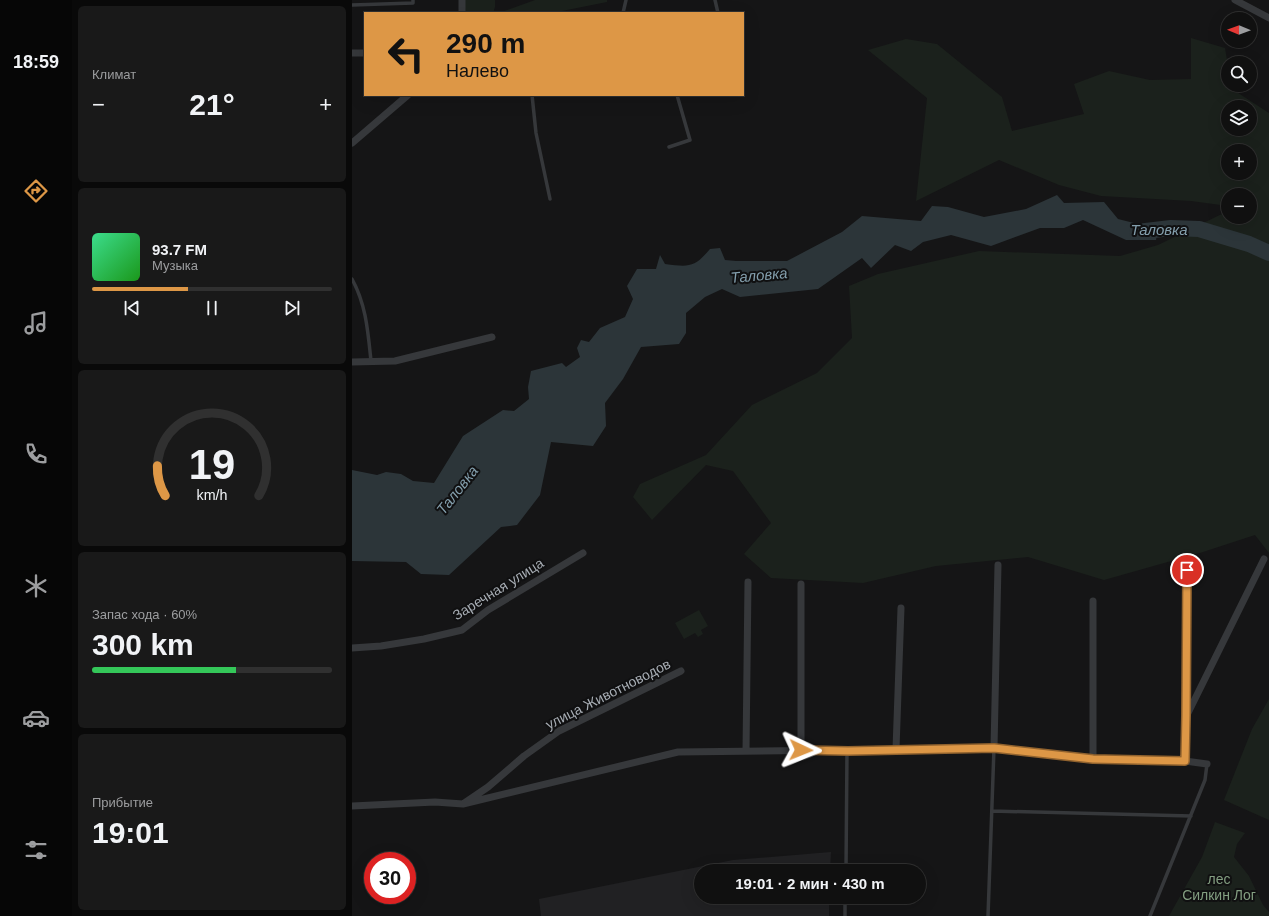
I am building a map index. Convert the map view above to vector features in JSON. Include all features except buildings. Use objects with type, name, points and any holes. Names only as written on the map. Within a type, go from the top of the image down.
[{"type":"street","points":[[462,0],[462,12]]},
{"type":"street","points":[[1235,0],[1269,18]]},
{"type":"street","points":[[352,53],[364,53]]},
{"type":"street","points":[[352,143],[407,96]]},
{"type":"street","points":[[352,362],[395,361],[492,337]]},
{"type":"street","name":"Заречная улица","points":[[352,648],[380,646],[424,639],[462,630],[488,610],[583,553]]},
{"type":"street","points":[[1186,716],[1264,559]]},
{"type":"street","points":[[994,748],[998,565]]},
{"type":"street","points":[[1185,761],[1187,570]]},
{"type":"street","points":[[746,751],[748,582]]},
{"type":"street","points":[[801,584],[801,750]]},
{"type":"street","points":[[1093,602],[1093,759]]},
{"type":"street","points":[[896,749],[901,608]]},
{"type":"street","name":"улица Животноводов","points":[[463,804],[488,787],[524,756],[559,730],[681,671]]},
{"type":"street","points":[[352,806],[435,802],[463,804],[678,752],[994,748],[1093,759],[1185,761],[1207,764]]},
{"type":"lane","points":[[352,5],[413,3],[413,0]]},
{"type":"lane","points":[[622,12],[626,0]]},
{"type":"lane","points":[[715,0],[718,12]]},
{"type":"lane","points":[[532,96],[536,132],[550,199]]},
{"type":"lane","points":[[669,147],[690,140],[677,96]]},
{"type":"lane","points":[[352,279],[358,290],[366,318],[371,361]]},
{"type":"lane","points":[[988,916],[994,748]]},
{"type":"lane","points":[[846,864],[848,751]]},
{"type":"lane","points":[[1150,916],[1205,780],[1207,764]]},
{"type":"lane","points":[[992,811],[1191,816]]},
{"type":"lane","points":[[845,904],[845,916]]},
{"type":"shaded area","points":[[831,852],[830,864],[713,864],[733,860]]},
{"type":"shaded area","points":[[694,868],[694,904],[829,904],[829,916],[541,916],[539,899]]},
{"type":"green space","points":[[464,0],[495,0],[493,12],[464,12]]},
{"type":"green space","points":[[535,0],[607,0],[607,2],[557,12],[502,12]]},
{"type":"green space","points":[[1191,38],[1225,48],[1226,56],[1221,56],[1221,92],[1237,92],[1249,100],[1221,100],[1221,136],[1257,136],[1257,105],[1269,113],[1269,553],[1255,535],[1203,552],[1104,580],[1028,557],[936,566],[863,583],[771,578],[744,554],[771,523],[733,471],[706,465],[652,520],[633,497],[640,484],[706,455],[752,405],[817,373],[852,338],[849,286],[878,274],[979,251],[1120,256],[1158,245],[1221,214],[1221,224],[1257,224],[1257,188],[1221,188],[1221,205],[1191,201],[1101,196],[1059,185],[999,160],[916,201],[927,98],[868,50],[906,39],[937,44],[1002,97],[1012,131],[1084,114],[1074,84],[1109,71],[1150,80],[1191,79]]},
{"type":"green space","points":[[699,610],[708,626],[701,630],[703,634],[698,637],[695,633],[684,639],[675,623]]},
{"type":"green space","points":[[1269,699],[1269,820],[1224,800],[1252,729]]},
{"type":"green space","name":"лес Силкин Лог","points":[[1215,822],[1245,833],[1237,844],[1234,857],[1249,876],[1263,905],[1269,912],[1269,916],[1169,916],[1202,857]]},
{"type":"water","points":[[1057,195],[1064,203],[1104,202],[1118,219],[1158,229],[1156,240],[1126,240],[1083,220],[1064,228],[1040,228],[991,246],[951,235],[923,242],[911,251],[895,245],[871,268],[862,258],[818,289],[740,297],[722,289],[705,297],[686,313],[686,333],[679,344],[641,347],[623,379],[605,403],[606,426],[593,446],[551,442],[540,495],[517,525],[501,527],[449,575],[421,574],[406,562],[352,561],[352,470],[377,475],[386,472],[401,474],[413,481],[434,483],[463,436],[503,410],[514,411],[529,399],[528,387],[531,371],[562,363],[566,367],[580,357],[577,348],[581,340],[589,342],[600,328],[625,317],[633,299],[627,286],[637,269],[656,269],[660,255],[665,264],[680,266],[695,263],[700,260],[710,249],[720,248],[725,260],[787,261],[842,232],[862,216],[921,221],[932,206],[948,207],[984,217],[1026,209]]},
{"type":"waterway","name":"Таловка","points":[[1137,232],[1171,228],[1199,229],[1249,244],[1269,253]]},
{"type":"route","points":[[801,750],[848,751],[994,748],[1093,759],[1185,761],[1187,570]]}]
